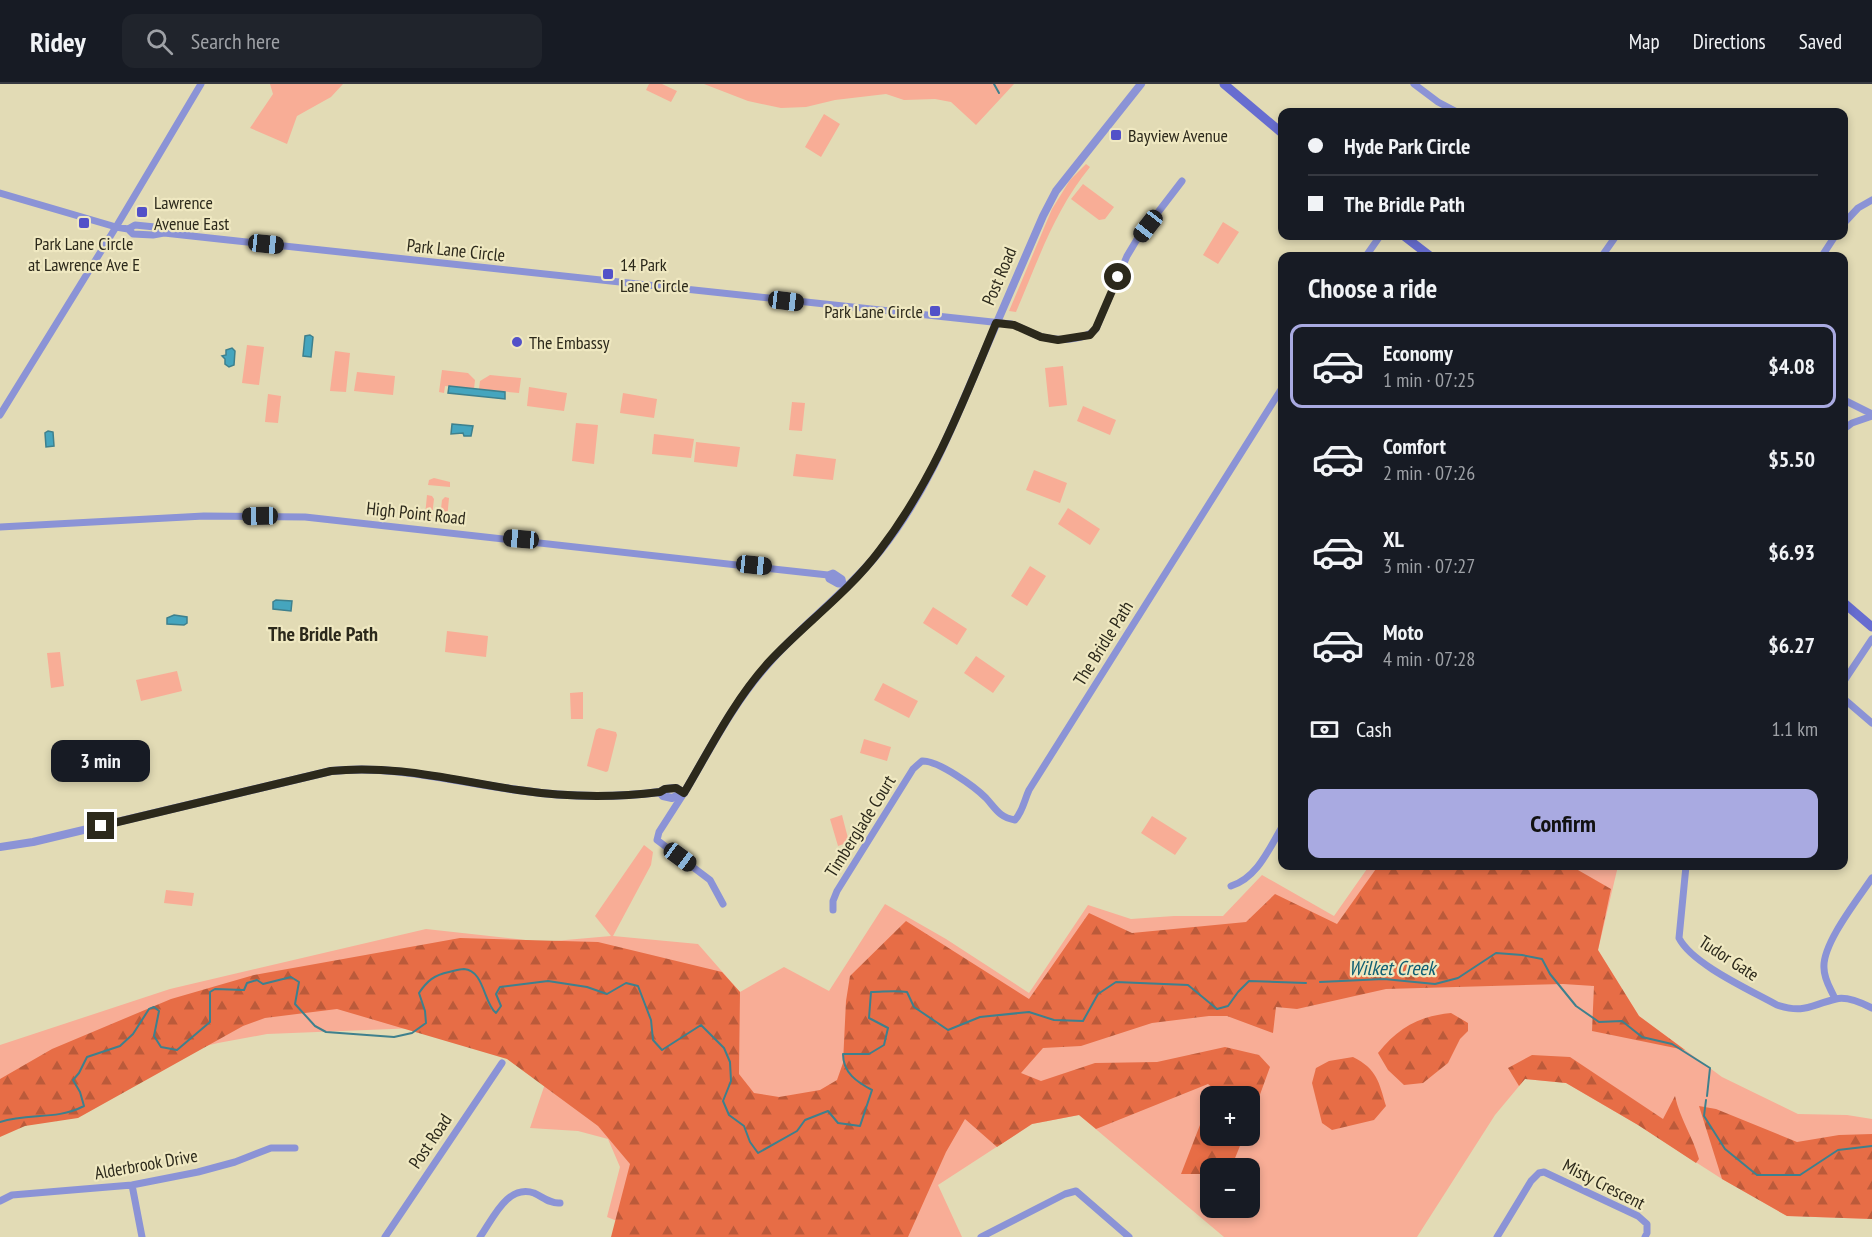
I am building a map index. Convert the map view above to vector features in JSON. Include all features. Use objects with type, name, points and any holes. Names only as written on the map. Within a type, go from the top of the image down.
[{"type":"main road","points":[[1224,84],[1278,130]]},
{"type":"main road","points":[[1409,240],[1425,252]]},
{"type":"main road","points":[[1848,606],[1872,627]]},
{"type":"street","points":[[0,415],[201,84]]},
{"type":"street","name":"Post Road","points":[[723,904],[710,880],[657,840],[659,832],[748,687],[780,650],[880,551],[907,513],[939,459],[996,323],[1056,191],[1141,84]]},
{"type":"street","points":[[1414,84],[1450,108]]},
{"type":"street","name":"Park Lane Circle","points":[[0,193],[128,229],[133,234],[153,236],[164,232],[1014,325],[1041,337],[1058,340],[1090,335],[1096,328],[1131,248],[1182,181]]},
{"type":"street","points":[[1848,219],[1858,208],[1872,200]]},
{"type":"street","name":"The Bridle Path","points":[[922,761],[933,762],[969,784],[996,812],[1005,818],[1015,820],[1022,811],[1029,790],[1278,394]]},
{"type":"street","points":[[1848,402],[1872,415]]},
{"type":"street","points":[[1848,426],[1872,415]]},
{"type":"street","name":"High Point Road","points":[[0,527],[204,516],[305,517],[521,539],[828,575],[833,573],[846,585]]},
{"type":"street","points":[[1848,675],[1872,639]]},
{"type":"street","points":[[1848,702],[1872,723]]},
{"type":"street","name":"Timberglade Court","points":[[833,910],[833,901],[837,891],[913,769],[922,761]]},
{"type":"street","points":[[0,847],[33,842],[322,773],[352,769],[388,770],[553,795],[588,797],[660,792],[663,796],[672,798],[684,793]]},
{"type":"street","points":[[1231,886],[1243,883],[1257,868],[1278,834]]},
{"type":"street","name":"Tudor Gate","points":[[1686,870],[1679,938],[1690,953],[1783,1007],[1809,1009],[1836,999]]},
{"type":"street","points":[[1872,878],[1828,947],[1824,968],[1836,999],[1846,999],[1872,1008]]},
{"type":"street","name":"Post Road","points":[[385,1237],[502,1063]]},
{"type":"street","name":"Alderbrook Drive","points":[[0,1200],[12,1195],[132,1185],[198,1172],[235,1162],[271,1148],[295,1148]]},
{"type":"street","name":"Misty Crescent","points":[[1497,1237],[1531,1181],[1539,1173],[1544,1172],[1638,1216],[1647,1224],[1645,1237]]},
{"type":"street","points":[[132,1185],[142,1237]]},
{"type":"street","points":[[480,1237],[514,1193],[523,1190],[548,1201],[560,1203]]},
{"type":"street","points":[[981,1237],[1065,1194],[1076,1191],[1129,1237]]},
{"type":"shaded area","points":[[270,84],[343,84],[331,97],[297,116],[287,144],[250,128],[273,94]]},
{"type":"shaded area","points":[[649,84],[662,84],[677,91],[671,102],[646,90]]},
{"type":"shaded area","points":[[704,84],[1014,84],[976,125],[951,102],[935,99],[904,100],[886,94],[835,100],[806,107],[781,108],[748,101]]},
{"type":"shaded area","points":[[824,114],[840,124],[821,157],[805,147]]},
{"type":"shaded area","points":[[1086,164],[1090,167],[1066,201],[1016,312],[1009,311],[1052,209],[1070,180]]},
{"type":"shaded area","points":[[1083,184],[1114,207],[1105,219],[1099,220],[1071,199]]},
{"type":"shaded area","points":[[1223,222],[1239,232],[1218,264],[1203,255]]},
{"type":"shaded area","points":[[247,345],[264,347],[259,385],[242,383]]},
{"type":"shaded area","points":[[335,351],[350,353],[346,392],[330,391]]},
{"type":"shaded area","points":[[1063,366],[1067,405],[1049,407],[1045,368]]},
{"type":"shaded area","points":[[442,370],[468,373],[475,380],[474,389],[445,386],[444,393],[439,392]]},
{"type":"shaded area","points":[[357,372],[395,376],[393,395],[354,391]]},
{"type":"shaded area","points":[[490,375],[521,378],[519,393],[479,389],[480,381]]},
{"type":"shaded area","points":[[529,387],[567,393],[564,411],[527,406]]},
{"type":"shaded area","points":[[623,393],[657,399],[654,418],[620,413]]},
{"type":"shaded area","points":[[268,394],[281,396],[278,423],[265,422]]},
{"type":"shaded area","points":[[792,402],[805,403],[802,431],[789,430]]},
{"type":"shaded area","points":[[1083,406],[1116,420],[1110,435],[1077,421]]},
{"type":"shaded area","points":[[576,423],[598,425],[594,464],[572,461]]},
{"type":"shaded area","points":[[654,434],[694,439],[691,458],[652,454]]},
{"type":"shaded area","points":[[696,442],[740,447],[737,467],[694,462]]},
{"type":"shaded area","points":[[796,454],[836,459],[833,480],[793,476]]},
{"type":"shaded area","points":[[1034,470],[1067,483],[1060,503],[1026,490]]},
{"type":"shaded area","points":[[434,478],[450,482],[450,487],[428,485],[429,480]]},
{"type":"shaded area","points":[[427,495],[434,499],[432,516],[425,516]]},
{"type":"shaded area","points":[[445,497],[449,498],[447,519],[440,518],[442,500]]},
{"type":"shaded area","points":[[1068,508],[1100,529],[1090,545],[1058,524]]},
{"type":"shaded area","points":[[1030,566],[1046,576],[1027,606],[1011,596]]},
{"type":"shaded area","points":[[933,607],[967,629],[957,645],[923,623]]},
{"type":"shaded area","points":[[447,631],[488,636],[486,657],[445,652]]},
{"type":"shaded area","points":[[60,652],[64,686],[51,688],[47,653]]},
{"type":"shaded area","points":[[976,656],[1005,676],[993,693],[964,673]]},
{"type":"shaded area","points":[[177,671],[182,691],[141,701],[136,680]]},
{"type":"shaded area","points":[[883,683],[918,701],[909,718],[874,700]]},
{"type":"shaded area","points":[[583,692],[583,719],[571,719],[570,693]]},
{"type":"shaded area","points":[[599,728],[616,732],[617,735],[606,772],[587,766],[596,730]]},
{"type":"shaded area","points":[[864,739],[891,747],[887,761],[860,753]]},
{"type":"shaded area","points":[[842,815],[849,842],[838,846],[830,819]]},
{"type":"shaded area","points":[[1152,816],[1187,838],[1175,855],[1141,833]]},
{"type":"shaded area","points":[[644,845],[653,852],[651,865],[613,936],[698,944],[740,992],[784,967],[829,991],[885,904],[946,939],[1029,993],[1088,905],[1131,919],[1223,916],[1262,875],[1334,916],[1366,870],[1617,870],[1598,950],[1639,1016],[1722,1077],[1798,1114],[1847,1115],[1872,1119],[1872,1219],[1787,1216],[1722,1179],[1638,1125],[1566,1083],[1525,1079],[1495,1115],[1417,1237],[1224,1237],[1201,1218],[1260,1218],[1260,1158],[1200,1158],[1200,1217],[1079,1115],[1032,1124],[938,1185],[962,1237],[658,1237],[607,1217],[620,1167],[608,1139],[578,1131],[530,1128],[547,1078],[537,1047],[417,1028],[267,1034],[218,1043],[0,1096],[0,1045],[170,989],[426,929],[543,942],[611,936],[595,916]]},
{"type":"shaded area","points":[[166,890],[194,893],[192,906],[164,903]]},
{"type":"green space","points":[[1375,870],[1578,870],[1611,889],[1598,950],[1639,1016],[1685,1050],[1592,1031],[1594,986],[1563,984],[1386,989],[1297,1009],[1276,1007],[1273,1033],[1227,1016],[1209,1016],[1152,1023],[1081,1046],[1043,1048],[1021,1073],[1041,1081],[1095,1063],[1157,1062],[1225,1047],[1259,1055],[1270,1067],[1260,1094],[1260,1086],[1210,1086],[1208,1084],[1096,1129],[1079,1115],[1032,1124],[997,1147],[965,1119],[946,1152],[908,1237],[611,1237],[630,1164],[598,1126],[507,1059],[337,1009],[265,1018],[243,1026],[78,1118],[25,1126],[0,1137],[0,1079],[52,1049],[171,999],[254,975],[460,938],[598,942],[722,972],[740,992],[739,1074],[754,1093],[779,1097],[820,1090],[837,1080],[843,1063],[846,1001],[850,976],[906,921],[1029,999],[1089,913],[1132,933],[1246,922],[1275,894],[1337,924]]},
{"type":"green space","points":[[1451,1013],[1468,1023],[1468,1031],[1460,1039],[1448,1063],[1423,1083],[1404,1085],[1388,1070],[1378,1053],[1401,1030],[1419,1020]]},
{"type":"green space","points":[[1532,1055],[1570,1057],[1663,1119],[1675,1096],[1699,1159],[1696,1163],[1638,1125],[1566,1083],[1525,1079],[1519,1086],[1508,1068]]},
{"type":"green space","points":[[1353,1057],[1372,1071],[1379,1083],[1386,1106],[1374,1120],[1332,1130],[1322,1123],[1312,1083],[1316,1068],[1329,1061]]},
{"type":"green space","points":[[1699,1106],[1716,1109],[1797,1142],[1839,1135],[1872,1134],[1872,1219],[1787,1216],[1722,1179]]},
{"type":"green space","points":[[1200,1125],[1200,1146],[1240,1146],[1235,1158],[1200,1158],[1200,1174],[1181,1174]]},
{"type":"water","points":[[305,336],[313,337],[311,357],[303,356]]},
{"type":"water","points":[[232,348],[235,351],[234,365],[229,367],[222,356],[226,355],[226,350]]},
{"type":"water","points":[[449,386],[505,392],[505,399],[448,393]]},
{"type":"water","points":[[452,424],[473,426],[471,436],[464,436],[463,433],[451,434]]},
{"type":"water","points":[[53,432],[54,446],[46,447],[45,433]]},
{"type":"water","points":[[276,600],[292,601],[291,611],[273,609],[273,602]]},
{"type":"water","points":[[174,615],[187,617],[187,623],[184,625],[167,624],[167,618]]},
{"type":"waterway","points":[[994,84],[999,93]]},
{"type":"waterway","name":"Wilket Creek","points":[[1320,982],[1384,979],[1435,984],[1458,978],[1496,953],[1542,959],[1550,974],[1576,1006],[1599,1022],[1622,1021],[1642,1037],[1672,1044],[1710,1068],[1707,1096]]},
{"type":"waterway","name":"Wilket Creek","points":[[0,1122],[21,1117],[63,1113],[84,1106],[73,1080],[87,1057],[120,1046],[133,1034],[149,1009],[154,1007],[159,1011],[154,1036],[161,1047],[177,1050],[210,1022],[210,992],[215,989],[244,990],[247,983],[257,980],[263,984],[291,977],[299,982],[295,1004],[315,1026],[326,1032],[394,1037],[412,1033],[426,1023],[419,993],[425,985],[439,975],[458,970],[464,969],[476,975],[496,1013],[501,1006],[496,994],[500,987],[548,981],[587,987],[607,994],[626,983],[638,986],[651,1020],[653,1040],[662,1050],[701,1025],[724,1048],[730,1062],[731,1081],[723,1101],[729,1115],[744,1126],[750,1142],[758,1153],[797,1131],[805,1120],[828,1111],[838,1123],[860,1126],[872,1090],[848,1072],[843,1054],[869,1054],[884,1045],[888,1028],[869,1018],[871,992],[907,992],[914,1007],[948,1030],[980,1017],[1029,1012],[1054,1020],[1083,1021],[1098,994],[1116,982],[1188,985],[1217,1009],[1228,1006],[1249,981],[1306,983]]},
{"type":"waterway","name":"Wilket Creek","points":[[1706,1100],[1704,1116],[1725,1149],[1757,1175],[1800,1175],[1838,1150],[1872,1146]]},
{"type":"place","name":"Bayview Avenue","points":[[1116,135]]},
{"type":"place","name":"Lawrence Avenue East","points":[[142,212]]},
{"type":"place","name":"Park Lane Circle at Lawrence Ave E","points":[[84,223]]},
{"type":"place","name":"14 Park Lane Circle","points":[[608,274]]},
{"type":"place","name":"Park Lane Circle","points":[[935,311]]},
{"type":"place","name":"The Embassy","points":[[517,342]]},
{"type":"district","name":"The Bridle Path","points":[[323,634]]},
{"type":"route","points":[[101,826],[331,771],[352,769],[388,770],[553,795],[618,796],[647,794],[676,788],[684,793],[748,687],[780,650],[848,587],[880,551],[907,513],[939,459],[996,323],[1014,325],[1041,337],[1058,340],[1090,335],[1096,328],[1118,277]]}]
